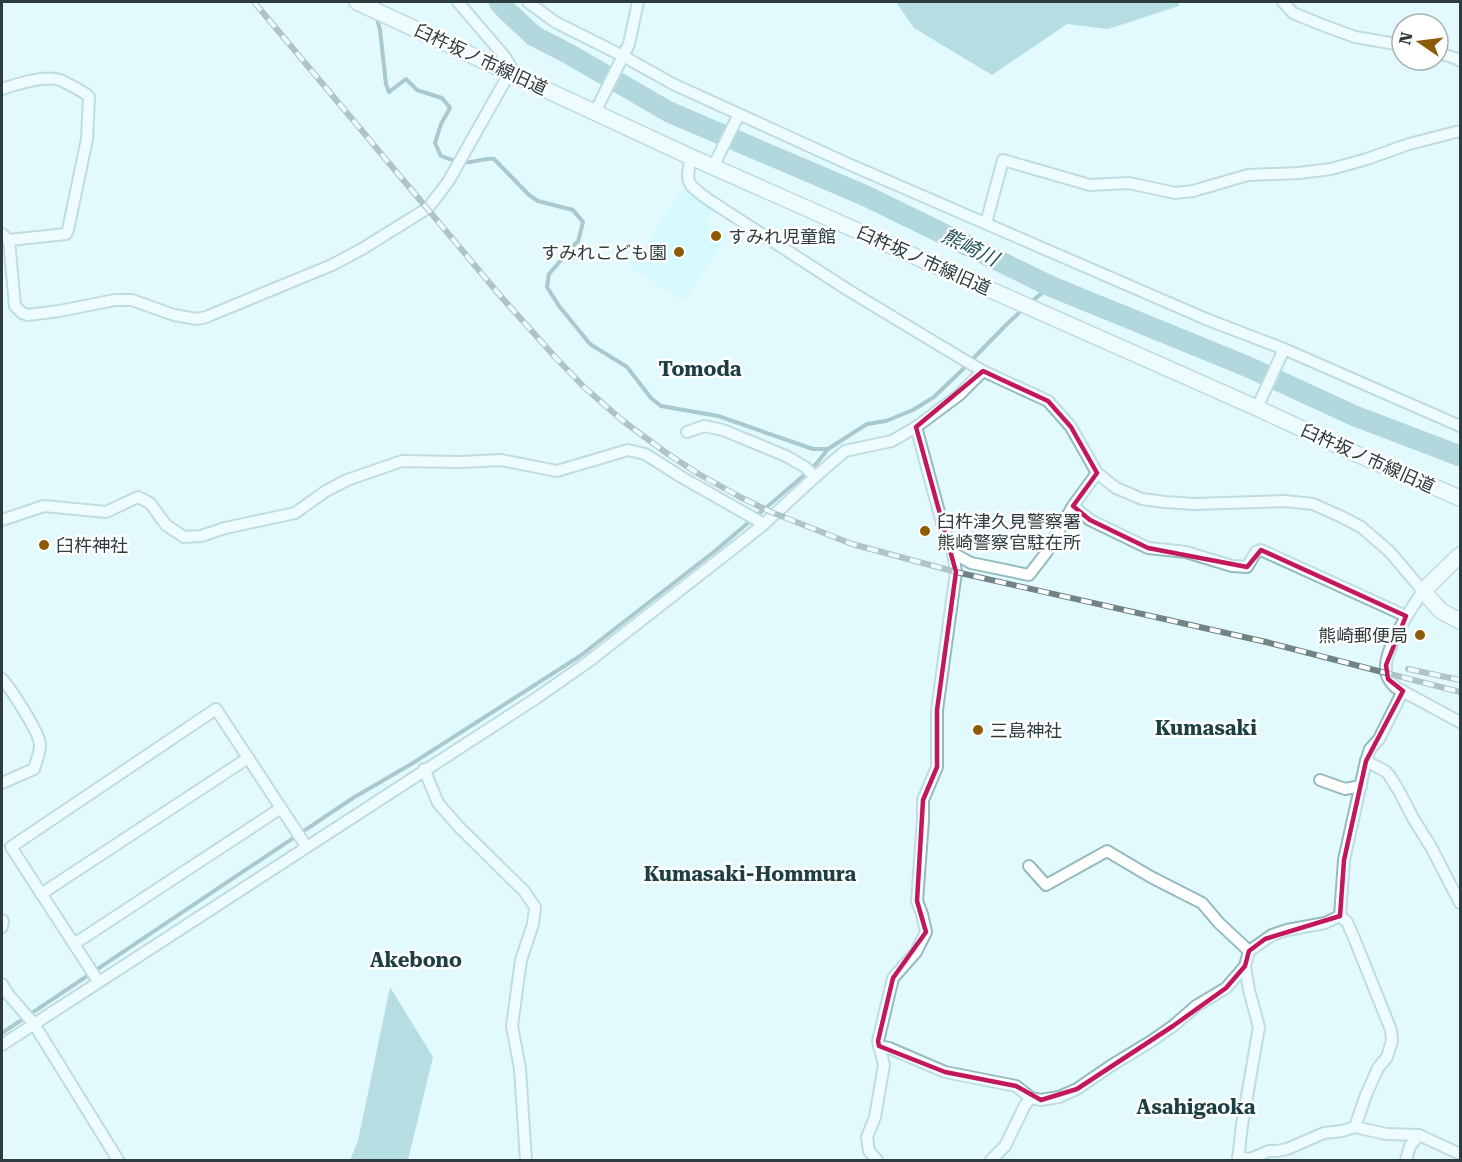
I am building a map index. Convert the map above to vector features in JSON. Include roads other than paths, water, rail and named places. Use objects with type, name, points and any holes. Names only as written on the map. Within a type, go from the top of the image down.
[{"type":"street","points":[[2,89],[52,78],[86,93],[89,97],[87,139],[68,231],[66,234],[5,237],[15,306],[18,310],[28,315],[115,300],[132,300],[174,315],[196,319],[332,265],[428,208],[448,182],[511,67],[458,2]]},
{"type":"street","points":[[528,2],[555,22],[738,116],[1206,319],[1461,426]]},
{"type":"street","points":[[597,107],[630,44],[638,2]]},
{"type":"street","points":[[1283,2],[1293,13],[1355,37],[1390,43]]},
{"type":"street","name":"臼杵坂ノ市線旧道","points":[[362,4],[510,72],[597,107],[691,157],[716,162],[1012,300],[1258,404],[1352,452],[1461,498]]},
{"type":"street","points":[[716,162],[738,116]]},
{"type":"street","points":[[986,223],[1003,160],[1090,185],[1129,183],[1175,193],[1201,189],[1248,175],[1330,170],[1409,144],[1461,131]]},
{"type":"street","points":[[691,157],[687,173],[689,182],[709,200],[848,290],[980,370],[1048,401],[1071,427],[1097,473],[1116,488],[1142,499],[1194,504],[1285,501],[1313,504],[1361,527],[1390,552],[1441,611],[1461,621]]},
{"type":"street","points":[[1258,404],[1284,350]]},
{"type":"street","points":[[2,1045],[30,1019],[301,840],[424,769],[535,699],[588,662],[762,522],[811,472],[845,451],[892,441],[916,427],[959,395],[980,370]]},
{"type":"street","points":[[687,432],[704,426],[723,430],[786,456],[811,472]]},
{"type":"street","points":[[877,1161],[869,1151],[867,1137],[875,1118],[884,1065],[878,1041],[893,978],[916,952],[926,932],[917,901],[923,800],[937,767],[937,710],[956,572],[953,553],[942,523],[916,427]]},
{"type":"street","points":[[2,520],[44,506],[106,512],[138,497],[150,503],[166,525],[184,537],[201,536],[225,528],[295,513],[326,491],[347,480],[402,461],[501,460],[557,471],[628,450],[645,454],[762,522]]},
{"type":"street","points":[[953,553],[970,563],[1029,575],[1046,553],[1073,506],[1097,473]]},
{"type":"street","points":[[1073,506],[1090,520],[1148,548],[1186,552],[1232,566],[1247,567],[1256,552],[1261,550],[1406,616]]},
{"type":"street","points":[[1461,555],[1423,591],[1406,616],[1391,647],[1386,665],[1386,672],[1395,687],[1461,722]]},
{"type":"street","points":[[2,679],[27,715],[40,743],[34,769],[2,783]]},
{"type":"street","points":[[1355,1127],[1365,1095],[1378,1068],[1387,1057],[1392,1041],[1391,1030],[1354,938],[1347,922],[1340,915],[1344,860],[1370,749],[1379,739],[1403,691]]},
{"type":"street","points":[[95,976],[11,847],[216,709],[301,840]]},
{"type":"street","points":[[41,894],[248,758]]},
{"type":"street","points":[[1366,761],[1389,775],[1461,903]]},
{"type":"street","points":[[424,769],[438,803],[524,891],[534,907],[533,924],[521,960],[512,1026],[520,1069],[526,1161]]},
{"type":"street","points":[[1320,780],[1345,789],[1361,786]]},
{"type":"street","points":[[74,944],[280,808]]},
{"type":"street","points":[[1029,866],[1046,885],[1107,851],[1202,903],[1219,923],[1249,951]]},
{"type":"street","points":[[1340,915],[1325,923],[1272,935],[1249,951],[1245,966],[1259,1028],[1238,1159],[1250,1159],[1269,1151],[1287,1149],[1324,1133],[1355,1127],[1386,1134],[1419,1135],[1461,1154]]},
{"type":"street","points":[[2,920],[2,927]]},
{"type":"street","points":[[879,1046],[889,1048],[945,1072],[1016,1086],[1031,1098],[1041,1100],[1059,1097],[1077,1089],[1173,1026],[1196,1006],[1226,988],[1245,966]]},
{"type":"street","points":[[2,984],[30,1019],[118,1161]]},
{"type":"street","points":[[991,1161],[1005,1146],[1025,1105],[1031,1098]]},
{"type":"street","points":[[1406,1161],[1410,1146],[1419,1135]]},
{"type":"waterway","name":"熊崎川","points":[[499,2],[534,36],[669,112],[866,196],[1050,286],[1246,366],[1355,416],[1460,456]]},
{"type":"waterway","points":[[376,15],[389,92],[406,79],[417,90],[442,98],[450,108],[441,124],[435,143],[441,156],[463,162],[494,159],[529,195],[538,201],[573,210],[583,222],[578,242],[549,274],[547,287],[559,306],[590,344],[627,367],[651,398],[661,406],[718,416],[813,449],[827,449]]},
{"type":"waterway","points":[[1030,303],[1050,286]]},
{"type":"waterway","points":[[2,1033],[353,798],[413,763],[580,656],[715,551],[802,477],[828,449],[867,424],[886,421],[913,410],[934,397],[1024,308]]},
{"type":"railway","points":[[254,2],[503,299],[556,358],[584,387],[623,421],[697,473],[771,512],[852,544],[956,572],[1266,642],[1460,692]]},
{"type":"railway","points":[[1408,669],[1460,680]]},
{"type":"place","name":"すみれ児童館","points":[[716,236]]},
{"type":"place","name":"すみれこども園","points":[[679,252]]},
{"type":"place","name":"臼杵津久見警察署 熊崎警察官駐在所","points":[[925,531]]},
{"type":"place","name":"臼杵神社","points":[[44,545]]},
{"type":"place","name":"熊崎郵便局","points":[[1420,635]]},
{"type":"place","name":"三島神社","points":[[978,730]]},
{"type":"district","name":"Tomoda","points":[[700,369]]},
{"type":"district","name":"Kumasaki","points":[[1206,728]]},
{"type":"district","name":"Kumasaki-Hommura","points":[[750,874]]},
{"type":"district","name":"Akebono","points":[[416,960]]},
{"type":"district","name":"Asahigaoka","points":[[1196,1107]]}]
